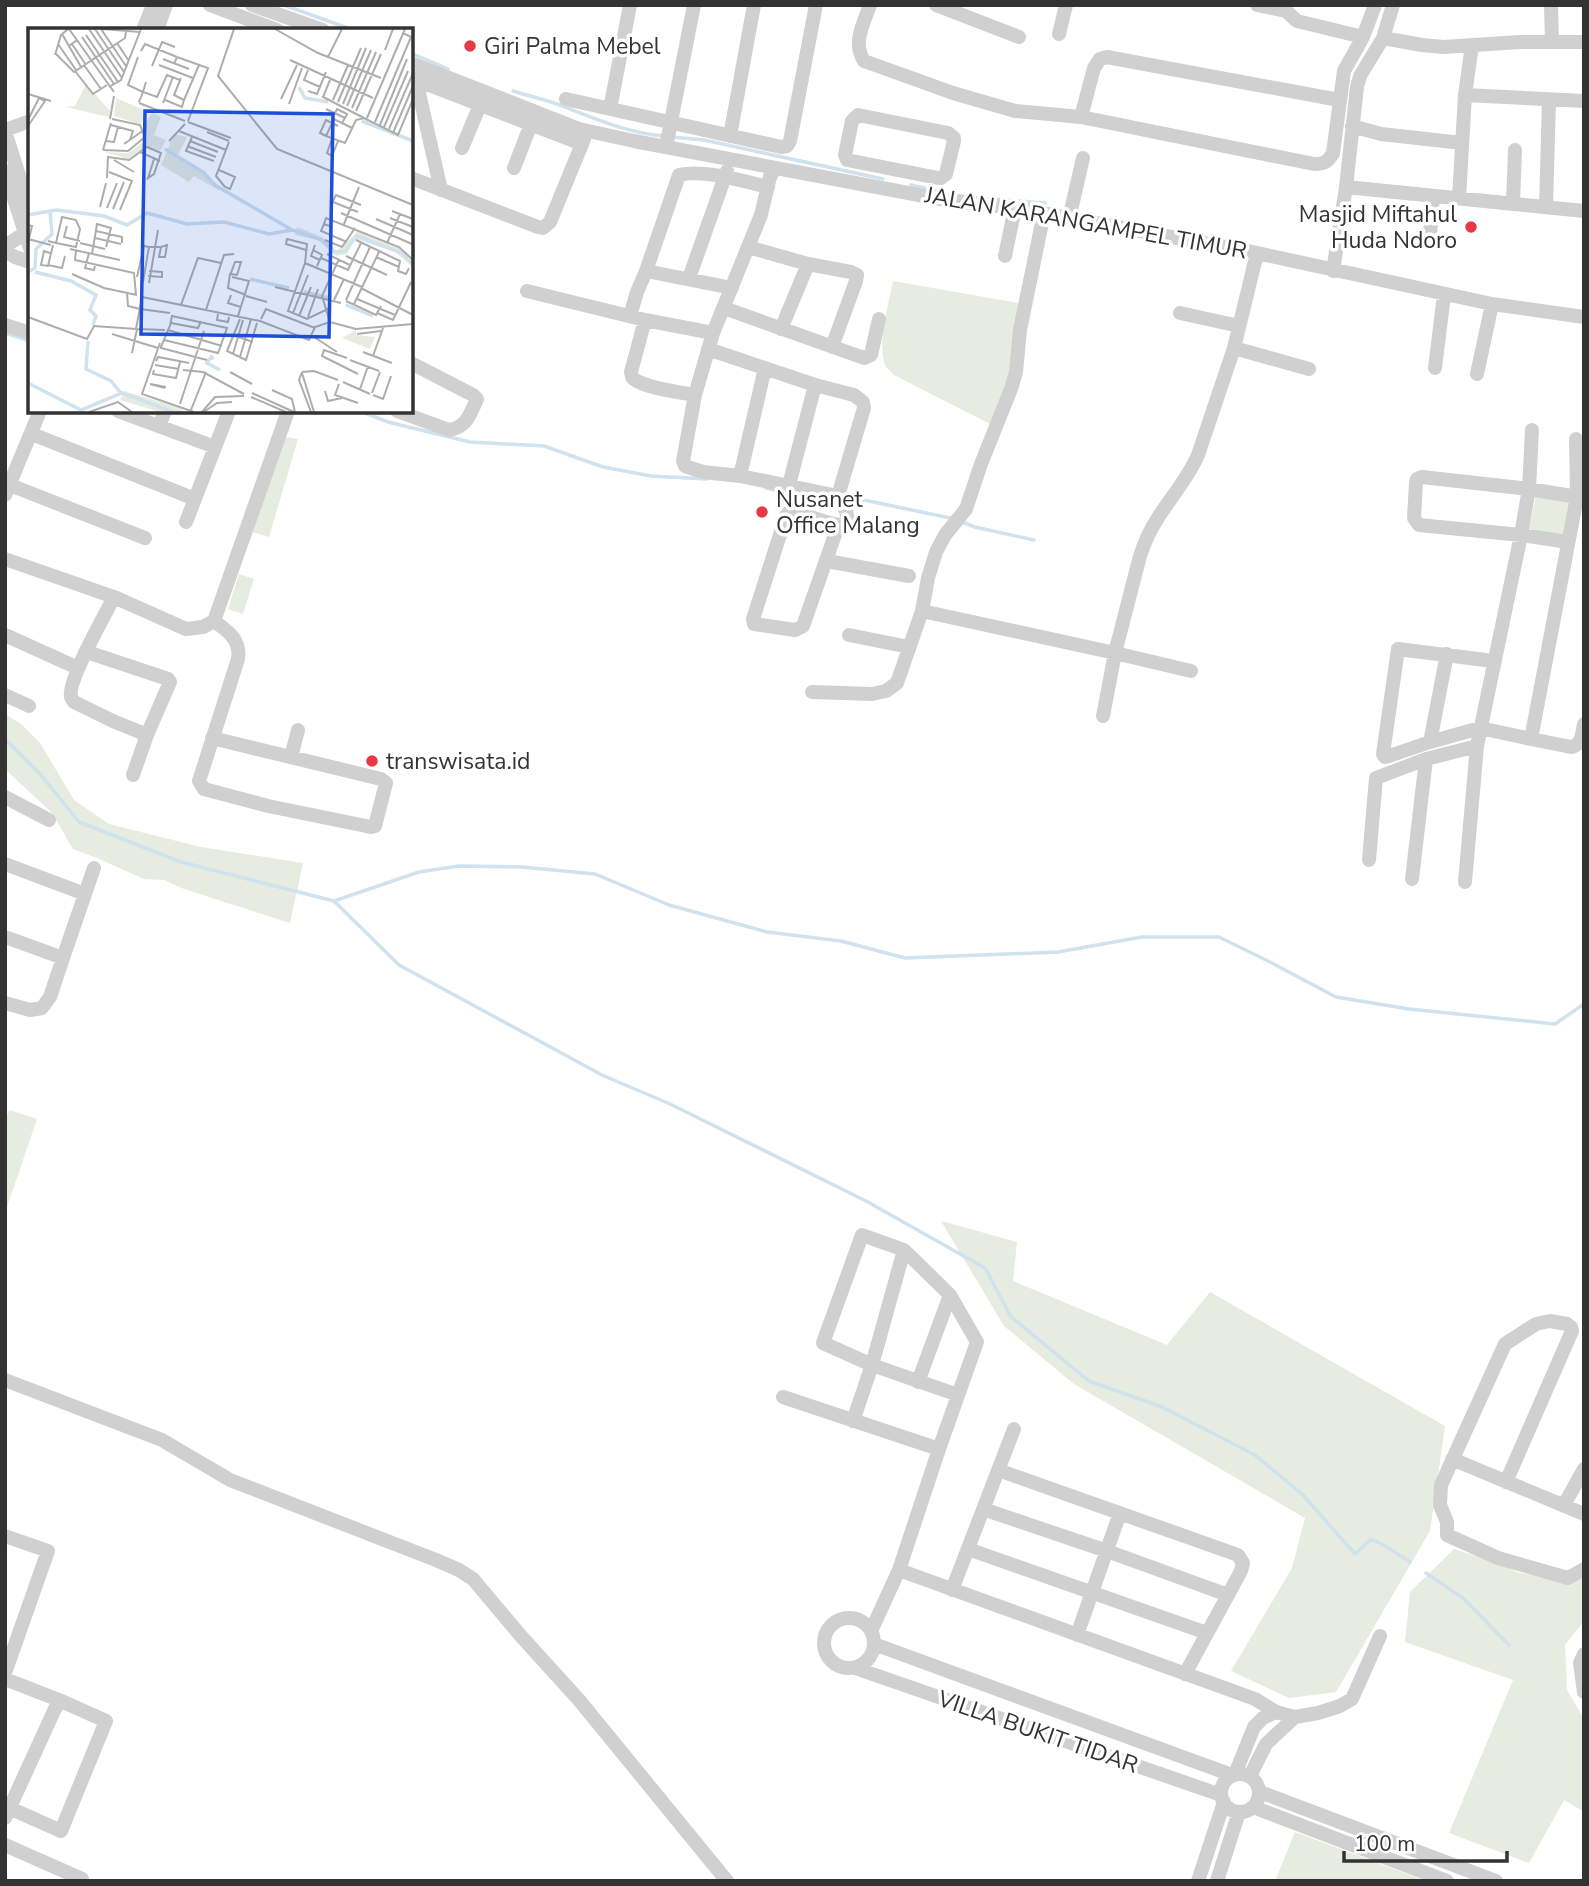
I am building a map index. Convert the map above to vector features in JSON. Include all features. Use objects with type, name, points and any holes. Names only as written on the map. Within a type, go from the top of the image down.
[{"type":"street","points":[[144,28],[153,5]]},
{"type":"street","points":[[158,28],[166,5]]},
{"type":"street","points":[[210,5],[272,28]]},
{"type":"street","points":[[610,109],[630,5]]},
{"type":"street","points":[[667,136],[694,5]]},
{"type":"street","points":[[730,136],[754,5]]},
{"type":"street","points":[[566,99],[610,109],[667,136],[730,136],[787,146],[816,5]]},
{"type":"street","points":[[870,5],[858,44],[864,61],[953,93],[1015,111],[1081,117],[1323,164],[1333,153],[1344,71],[1363,37],[1375,5]]},
{"type":"street","points":[[936,5],[1019,37]]},
{"type":"street","points":[[1059,34],[1066,5]]},
{"type":"street","points":[[1257,5],[1286,11],[1297,21],[1363,37]]},
{"type":"street","points":[[1333,271],[1360,76],[1383,38],[1393,5]]},
{"type":"street","points":[[1551,5],[1552,42]]},
{"type":"street","points":[[248,18],[310,28]]},
{"type":"street","points":[[1383,38],[1443,47],[1584,42]]},
{"type":"street","points":[[1459,198],[1465,95],[1472,46]]},
{"type":"street","points":[[1081,117],[1094,68],[1100,59],[1107,57],[1339,100]]},
{"type":"street","points":[[415,72],[441,190]]},
{"type":"street","name":"JALAN KARANGAMPEL TIMUR","points":[[415,72],[584,137]]},
{"type":"street","name":"JALAN KARANGAMPEL TIMUR","points":[[415,72],[480,105],[531,124],[584,137],[667,136],[729,160],[896,187],[940,199],[1044,213],[1257,253],[1444,295],[1584,317]]},
{"type":"street","points":[[1465,95],[1584,101]]},
{"type":"street","points":[[1546,207],[1549,100]]},
{"type":"street","points":[[462,148],[480,105]]},
{"type":"street","points":[[856,116],[948,133],[954,138],[944,177],[900,171],[845,158],[852,121],[856,116]]},
{"type":"street","points":[[28,122],[5,131],[28,204]]},
{"type":"street","points":[[513,168],[531,124]]},
{"type":"street","points":[[1352,126],[1381,134],[1462,144]]},
{"type":"street","points":[[413,179],[543,228],[550,222],[584,137]]},
{"type":"street","points":[[1514,150],[1514,204]]},
{"type":"street","points":[[1069,219],[1083,158]]},
{"type":"street","points":[[689,278],[729,160]]},
{"type":"street","points":[[775,168],[761,215],[713,333],[695,395],[682,456],[685,466],[704,472],[789,485],[840,499]]},
{"type":"street","points":[[5,171],[27,232],[5,248],[15,257],[28,261]]},
{"type":"street","points":[[896,187],[904,180],[900,171]]},
{"type":"street","points":[[630,316],[636,292],[646,271],[679,175],[690,173],[725,177],[768,187]]},
{"type":"street","points":[[1346,187],[1584,211]]},
{"type":"street","points":[[1430,235],[1433,195]]},
{"type":"street","points":[[1005,256],[1014,208]]},
{"type":"street","points":[[812,692],[872,694],[886,691],[897,683],[922,611],[936,552],[945,535],[966,509],[1011,389],[1044,213]]},
{"type":"street","points":[[748,247],[856,275],[832,347]]},
{"type":"street","points":[[1103,716],[1115,653],[1139,556],[1155,522],[1190,472],[1234,348],[1257,253]]},
{"type":"street","points":[[781,329],[808,264]]},
{"type":"street","points":[[646,271],[732,288]]},
{"type":"street","points":[[527,292],[713,333]]},
{"type":"street","points":[[1434,368],[1444,295]]},
{"type":"street","points":[[1477,374],[1492,304]]},
{"type":"street","points":[[724,308],[861,358],[868,357],[873,350],[879,318]]},
{"type":"street","points":[[1180,313],[1239,326]]},
{"type":"street","points":[[645,320],[631,372],[633,378],[638,382],[695,395]]},
{"type":"street","points":[[5,325],[28,332]]},
{"type":"street","points":[[1234,348],[1309,369]]},
{"type":"street","points":[[708,349],[854,395],[863,402],[864,408],[840,499],[848,522],[845,525],[836,525],[789,512],[753,619],[754,624],[795,630],[803,626],[827,561],[836,525]]},
{"type":"street","points":[[402,413],[453,430],[464,425],[477,399],[413,364]]},
{"type":"street","points":[[740,476],[765,368]]},
{"type":"street","points":[[789,485],[815,384]]},
{"type":"street","points":[[39,413],[8,490],[145,538]]},
{"type":"street","points":[[123,413],[215,447]]},
{"type":"street","points":[[159,426],[164,413]]},
{"type":"street","points":[[186,523],[228,413]]},
{"type":"street","points":[[5,559],[114,597],[186,629],[203,627],[214,621],[287,413]]},
{"type":"street","points":[[1465,882],[1477,746],[1521,535],[1529,489],[1532,430]]},
{"type":"street","points":[[32,434],[195,499]]},
{"type":"street","points":[[1531,739],[1568,542],[1580,503],[1576,439]]},
{"type":"street","points":[[1568,542],[1419,525],[1414,518],[1416,482],[1422,477],[1529,489],[1580,503]]},
{"type":"street","points":[[827,561],[909,576]]},
{"type":"street","points":[[114,597],[78,667],[71,693],[74,702],[147,735]]},
{"type":"street","points":[[922,611],[1191,671]]},
{"type":"street","points":[[212,738],[385,781],[375,826],[268,806],[204,789],[199,781],[212,738],[239,652],[237,642],[229,632],[214,621]]},
{"type":"street","points":[[5,635],[78,667]]},
{"type":"street","points":[[849,635],[909,647]]},
{"type":"street","points":[[1493,661],[1398,649],[1382,754],[1389,756],[1480,728],[1571,747],[1580,742],[1584,724]]},
{"type":"street","points":[[87,652],[169,681],[132,775]]},
{"type":"street","points":[[1430,742],[1447,654]]},
{"type":"street","points":[[5,695],[29,706]]},
{"type":"street","points":[[291,757],[298,730]]},
{"type":"street","points":[[1369,860],[1376,778],[1426,759],[1477,746]]},
{"type":"street","points":[[1412,879],[1426,759]]},
{"type":"street","points":[[5,797],[50,820]]},
{"type":"street","points":[[5,864],[85,894]]},
{"type":"street","points":[[5,1003],[30,1010],[42,1008],[50,996],[94,868]]},
{"type":"street","points":[[8,938],[63,958]]},
{"type":"street","points":[[855,1668],[869,1659],[873,1650],[872,1637],[899,1570],[977,1342],[950,1295],[904,1250],[862,1235],[823,1343],[872,1365],[958,1395]]},
{"type":"street","points":[[853,1421],[872,1365],[904,1250]]},
{"type":"street","points":[[918,1381],[950,1295]]},
{"type":"street","points":[[1506,1482],[1572,1331],[1567,1324],[1550,1321],[1536,1324],[1505,1344],[1441,1485],[1440,1505],[1447,1522],[1447,1535],[1498,1558],[1568,1578],[1584,1569]]},
{"type":"street","points":[[5,1380],[162,1440],[230,1480],[436,1559],[473,1579],[579,1700],[727,1881]]},
{"type":"street","points":[[783,1397],[939,1448]]},
{"type":"street","points":[[952,1590],[1014,1429]]},
{"type":"street","points":[[1452,1459],[1584,1514]]},
{"type":"street","points":[[1564,1505],[1584,1469]]},
{"type":"street","points":[[998,1470],[1238,1555],[1243,1563],[1241,1571],[1185,1674]]},
{"type":"street","points":[[983,1509],[1228,1595]]},
{"type":"street","points":[[1077,1635],[1120,1513]]},
{"type":"street","points":[[5,1536],[48,1551],[6,1680],[59,1700],[106,1721],[61,1831],[7,1811],[59,1700]]},
{"type":"street","points":[[968,1549],[1207,1633]]},
{"type":"street","points":[[899,1570],[1255,1699],[1291,1721]]},
{"type":"street","name":"VILLA BUKIT TIDAR","points":[[1222,1799],[855,1668],[842,1668],[829,1659],[824,1647],[825,1634],[832,1624],[847,1618],[862,1622],[872,1637],[1233,1775]]},
{"type":"street","points":[[1250,1776],[1266,1744],[1291,1721],[1340,1706],[1352,1699],[1380,1636]]},
{"type":"street","points":[[1584,1654],[1580,1663],[1584,1692]]},
{"type":"street","points":[[1198,1881],[1222,1799],[1222,1786],[1233,1775],[1254,1727],[1263,1718],[1276,1712]]},
{"type":"street","points":[[1217,1881],[1246,1810],[1258,1801],[1260,1792],[1257,1783],[1250,1776],[1233,1775]]},
{"type":"street","points":[[1260,1792],[1496,1881]]},
{"type":"street","points":[[1222,1799],[1230,1809],[1246,1810],[1447,1881]]},
{"type":"street","points":[[5,1845],[82,1879]]},
{"type":"shaded area","points":[[893,281],[1023,304],[1014,369],[992,425],[894,375],[886,367],[882,348]]},
{"type":"shaded area","points":[[286,437],[298,439],[269,537],[249,531]]},
{"type":"shaded area","points":[[1536,495],[1571,501],[1564,536],[1529,531]]},
{"type":"shaded area","points":[[239,574],[254,579],[243,614],[228,609]]},
{"type":"shaded area","points":[[5,714],[21,724],[40,743],[74,800],[109,824],[201,847],[303,863],[290,923],[164,880],[144,879],[73,849],[52,813],[5,769]]},
{"type":"shaded area","points":[[9,1110],[37,1119],[5,1213],[5,1121]]},
{"type":"shaded area","points":[[941,1221],[1017,1242],[1013,1281],[1167,1345],[1210,1292],[1445,1426],[1430,1531],[1336,1692],[1289,1698],[1231,1671],[1292,1568],[1305,1518],[1074,1384],[1004,1326]]},
{"type":"shaded area","points":[[1454,1549],[1517,1572],[1570,1584],[1584,1575],[1584,1621],[1565,1645],[1567,1690],[1584,1719],[1584,1812],[1564,1800],[1529,1863],[1449,1833],[1513,1680],[1405,1642],[1410,1592]]},
{"type":"shaded area","points":[[1295,1832],[1426,1881],[1275,1881]]},
{"type":"waterway","points":[[284,5],[347,28]]},
{"type":"waterway","points":[[413,54],[448,69]]},
{"type":"waterway","points":[[513,91],[617,126],[665,136]]},
{"type":"waterway","points":[[672,137],[704,140],[883,179]]},
{"type":"waterway","points":[[911,185],[942,192]]},
{"type":"waterway","points":[[995,199],[1045,203]]},
{"type":"waterway","points":[[5,333],[28,340]]},
{"type":"waterway","points":[[365,413],[388,422],[470,442],[544,446],[603,467],[651,476],[707,479]]},
{"type":"waterway","points":[[766,488],[831,501]]},
{"type":"waterway","points":[[846,501],[864,500],[955,519]]},
{"type":"waterway","points":[[962,522],[1034,540]]},
{"type":"waterway","points":[[5,739],[41,775],[79,822],[181,862],[334,901],[399,965],[602,1075],[670,1104],[866,1201],[985,1268],[1011,1317],[1089,1381],[1162,1407],[1255,1455],[1302,1494],[1355,1554],[1371,1539],[1410,1562]]},
{"type":"waterway","points":[[334,901],[419,872],[459,866],[522,867],[595,874],[669,905],[767,932],[841,941],[905,958],[1058,952],[1142,937],[1219,937],[1336,997],[1409,1009],[1555,1024],[1584,1004]]},
{"type":"waterway","points":[[1426,1573],[1463,1598],[1509,1645]]},
{"type":"place","name":"Giri Palma Mebel","points":[[470,46]]},
{"type":"place","name":"Masjid Miftahul Huda Ndoro","points":[[1471,227]]},
{"type":"place","name":"Nusanet Office Malang","points":[[762,512]]},
{"type":"place","name":"transwisata.id","points":[[372,761]]}]
